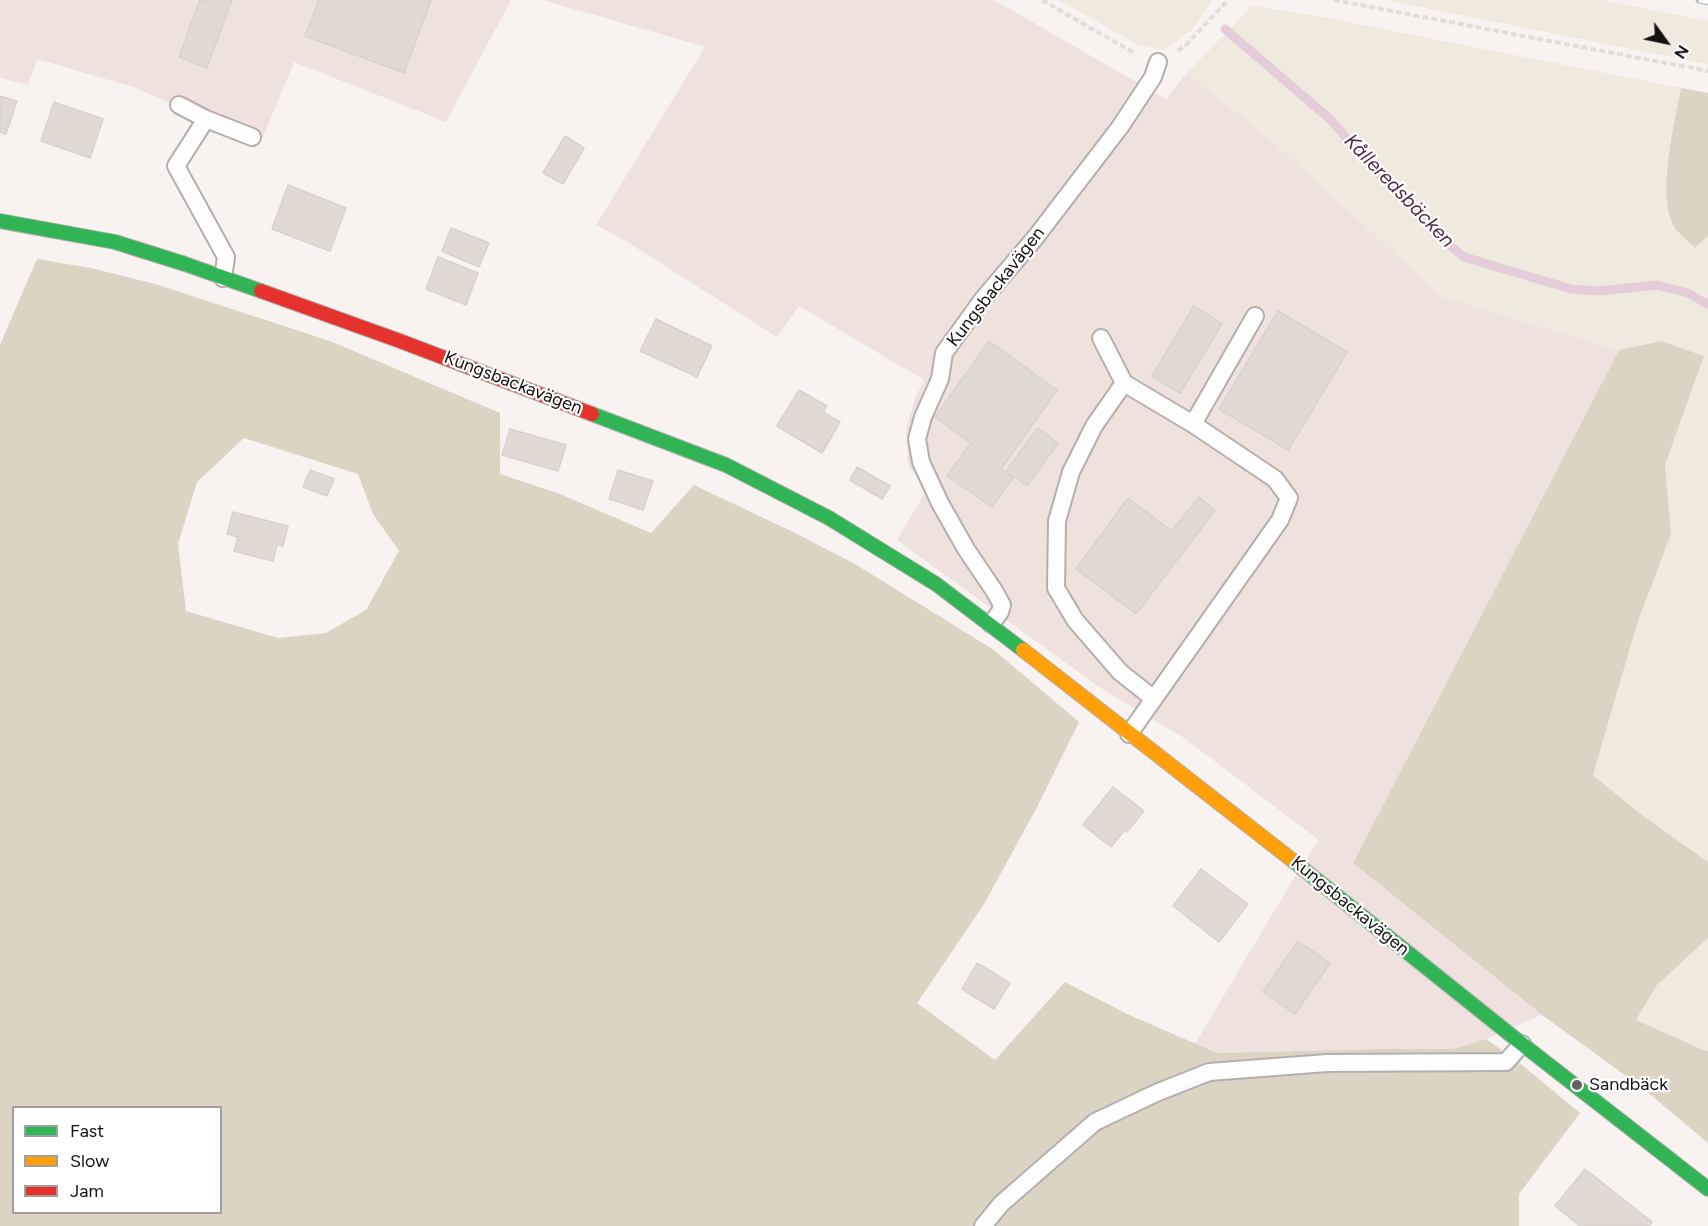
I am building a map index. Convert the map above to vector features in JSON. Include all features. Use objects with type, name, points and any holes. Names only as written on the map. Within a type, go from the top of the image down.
[{"type":"street","name":"Kungsbackavägen","points":[[0,221],[114,242],[223,278],[509,381],[726,465],[829,518],[936,584],[991,624],[1129,734],[1242,819],[1522,1044],[1577,1084],[1708,1189]]},
{"type":"lane","name":"Kungsbackavägen","points":[[991,624],[1002,605],[940,503],[921,462],[917,440],[923,417],[940,379],[944,353],[983,299],[1035,238],[1120,127],[1153,77],[1158,62]]},
{"type":"lane","points":[[179,105],[206,119],[252,137]]},
{"type":"lane","points":[[206,119],[176,166],[226,256],[223,278]]},
{"type":"lane","points":[[1193,424],[1255,316]]},
{"type":"lane","points":[[1101,338],[1124,383],[1193,424],[1275,479],[1289,498],[1280,520],[1129,734]]},
{"type":"lane","points":[[1124,383],[1094,426],[1071,472],[1057,520],[1056,588],[1075,621],[1120,672],[1154,699]]},
{"type":"lane","points":[[983,1226],[1001,1204],[1095,1122],[1156,1093],[1209,1072],[1327,1063],[1506,1062],[1522,1044]]},
{"type":"path","points":[[1042,0],[1124,48],[1158,62],[1187,44],[1228,0]]},
{"type":"path","points":[[1334,0],[1708,71]]},
{"type":"shaded area","points":[[0,0],[511,0],[446,122],[294,62],[261,142],[133,87],[37,59],[28,85],[0,78]]},
{"type":"shaded area","points":[[543,0],[994,0],[1166,99],[1187,73],[1267,136],[1443,297],[1619,350],[1353,863],[1542,1015],[1486,1039],[1454,1049],[1217,1053],[1195,1044],[1319,840],[1184,738],[1099,687],[897,540],[926,491],[908,465],[906,430],[915,399],[924,380],[799,306],[777,337],[624,240],[596,225],[705,47]]},
{"type":"shaded area","points":[[1059,0],[1212,0],[1192,30],[1163,50],[1138,45]]},
{"type":"shaded area","points":[[1386,0],[1602,0],[1708,21],[1708,64]]},
{"type":"shaded area","points":[[1252,6],[1322,17],[1681,88],[1666,174],[1668,208],[1673,224],[1679,233],[1695,248],[1708,236],[1708,862],[1638,812],[1593,775],[1637,624],[1671,534],[1665,465],[1704,356],[1661,341],[1619,350],[1443,297],[1267,136],[1187,73]]},
{"type":"shaded area","points":[[1681,88],[1708,93],[1708,236],[1695,248],[1677,231],[1668,211],[1668,157]]},
{"type":"shaded area","points":[[37,259],[91,268],[155,284],[330,341],[500,413],[500,474],[560,494],[651,533],[694,485],[855,564],[994,650],[1079,722],[1036,809],[984,904],[917,1003],[995,1060],[1065,982],[1127,1014],[1217,1053],[1454,1049],[1486,1039],[1521,1064],[1580,1113],[1519,1194],[1519,1226],[0,1226],[0,345]],"holes":[[[244,438],[358,474],[373,514],[399,551],[366,610],[326,633],[278,638],[186,611],[178,544],[197,482]]]},
{"type":"shaded area","points":[[1661,341],[1704,356],[1665,465],[1671,534],[1637,624],[1593,775],[1638,812],[1708,862],[1708,938],[1657,985],[1636,1020],[1708,1052],[1708,1143],[1640,1086],[1542,1015],[1353,863],[1619,350]]},
{"type":"shaded area","points":[[1708,938],[1708,1052],[1636,1020],[1657,985]]},
{"type":"building","points":[[200,0],[232,0],[207,68],[179,57]]},
{"type":"building","points":[[319,0],[431,0],[404,73],[305,36]]},
{"type":"building","points":[[0,96],[17,101],[6,134],[0,132]]},
{"type":"building","points":[[54,102],[103,119],[90,158],[41,141]]},
{"type":"building","points":[[565,136],[584,148],[563,184],[543,173]]},
{"type":"building","points":[[288,185],[346,208],[330,251],[272,229]]},
{"type":"building","points":[[451,228],[489,243],[479,267],[442,251]]},
{"type":"building","points":[[438,257],[478,273],[466,305],[426,289]]},
{"type":"building","points":[[1194,306],[1222,324],[1180,393],[1152,376]]},
{"type":"building","points":[[1278,311],[1347,352],[1288,450],[1219,409]]},
{"type":"building","points":[[656,319],[712,346],[697,377],[640,351]]},
{"type":"building","points":[[989,341],[1057,390],[1001,469],[1013,478],[992,507],[947,476],[971,443],[935,417]]},
{"type":"building","points":[[799,390],[827,406],[823,412],[840,422],[822,453],[777,426]]},
{"type":"building","points":[[1038,428],[1058,443],[1027,486],[1006,471]]},
{"type":"building","points":[[510,429],[566,445],[558,471],[502,455]]},
{"type":"building","points":[[857,467],[890,486],[882,499],[850,480]]},
{"type":"building","points":[[310,470],[334,479],[327,496],[303,487]]},
{"type":"building","points":[[618,470],[653,481],[643,510],[609,499]]},
{"type":"building","points":[[1199,497],[1215,510],[1136,614],[1076,569],[1128,498],[1172,531]]},
{"type":"building","points":[[233,512],[288,526],[283,546],[277,545],[273,561],[234,551],[238,537],[227,534]]},
{"type":"building","points":[[1113,787],[1144,811],[1111,847],[1083,825]]},
{"type":"building","points":[[1201,869],[1248,904],[1219,942],[1173,906]]},
{"type":"building","points":[[1298,941],[1330,963],[1295,1014],[1263,992]]},
{"type":"building","points":[[977,963],[1010,983],[994,1009],[962,989]]},
{"type":"building","points":[[1585,1169],[1652,1222],[1649,1226],[1580,1226],[1555,1206]]},
{"type":"waterway","name":"Kålleredsbäcken","points":[[1225,29],[1331,120],[1432,231],[1464,257],[1571,289],[1599,291],[1657,285],[1688,293],[1708,305]]},
{"type":"railway","points":[[1699,0],[1708,2]]},
{"type":"traffic: fast","points":[[0,221],[115,242],[261,291]]},
{"type":"traffic: fast","points":[[592,414],[726,465],[829,518],[936,584],[1023,650]]},
{"type":"traffic: fast","points":[[1292,860],[1708,1189]]},
{"type":"traffic: slow","points":[[1023,650],[1292,860]]},
{"type":"traffic: jam","points":[[261,291],[592,414]]},
{"type":"place","name":"Sandbäck","points":[[1577,1085]]}]
